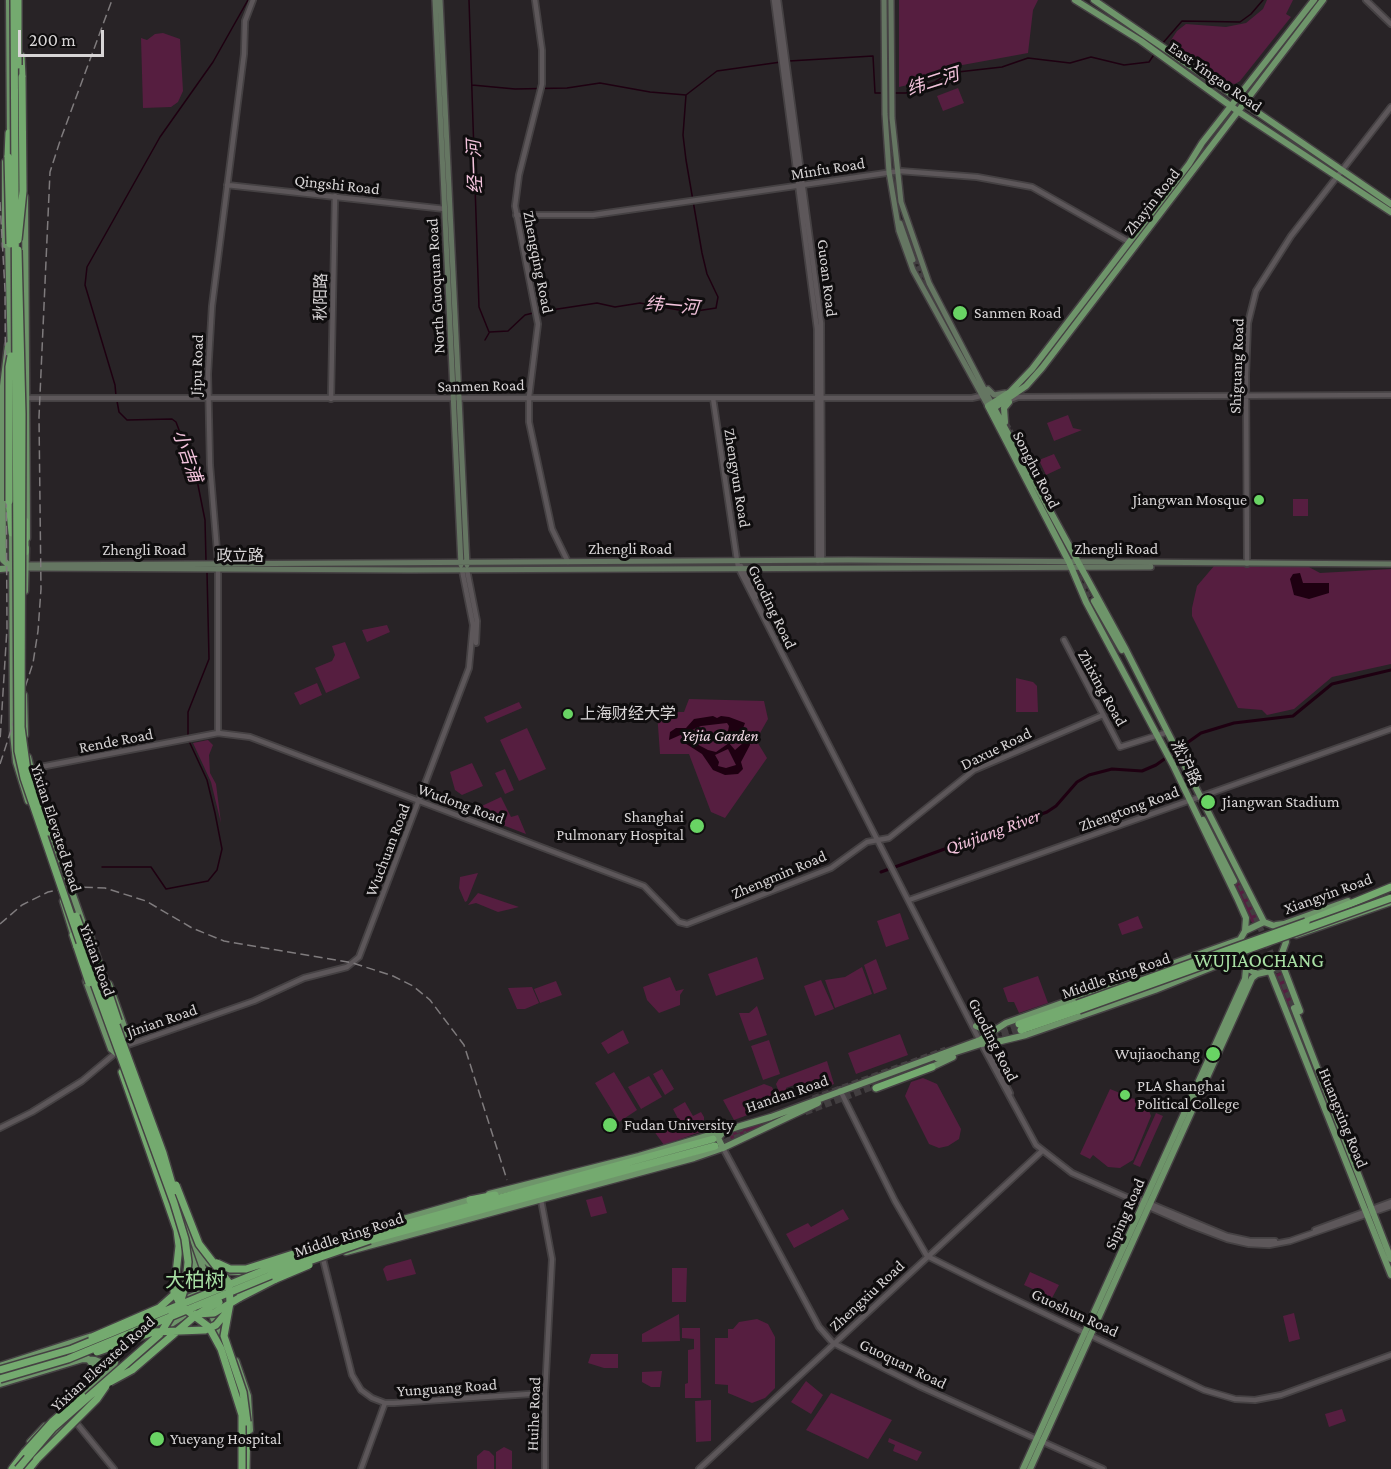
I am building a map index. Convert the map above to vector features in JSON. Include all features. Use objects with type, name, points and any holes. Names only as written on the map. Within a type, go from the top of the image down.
[{"type":"highway","name":"Yixian Elevated Road","points":[[14,0],[14,345],[18,751],[27,786],[183,1230],[191,1268],[183,1293],[160,1334],[53,1428],[20,1469]]},
{"type":"highway","name":"Yixian Elevated Road","points":[[20,0],[18,240],[22,414],[21,728],[24,759],[118,1032],[163,1153],[190,1240],[189,1283],[183,1306],[170,1327],[52,1434],[20,1469]]},
{"type":"highway","points":[[18,240],[23,191],[21,50]]},
{"type":"highway","points":[[9,133],[8,207],[14,297]]},
{"type":"highway","points":[[12,533],[9,501],[9,368],[14,345]]},
{"type":"highway","points":[[22,414],[25,552]]},
{"type":"highway","name":"Middle Ring Road","points":[[1307,925],[1391,888]]},
{"type":"highway","points":[[1307,925],[1327,922],[1391,900]]},
{"type":"highway","name":"Middle Ring Road","points":[[1020,1027],[1307,925],[1391,900]]},
{"type":"highway","points":[[87,930],[116,1013],[118,1032]]},
{"type":"highway","points":[[73,935],[177,1230],[179,1246],[174,1289],[176,1299],[185,1310],[212,1331],[234,1386],[242,1414],[244,1469]]},
{"type":"highway","points":[[120,1048],[122,1072]]},
{"type":"highway","points":[[876,1088],[932,1067]]},
{"type":"highway","points":[[127,1085],[145,1121]]},
{"type":"highway","name":"Middle Ring Road","points":[[1,1381],[105,1345],[313,1259],[370,1240],[574,1179],[717,1144]]},
{"type":"highway","name":"Middle Ring Road","points":[[0,1369],[92,1341],[363,1233],[443,1217],[717,1144]]},
{"type":"highway","points":[[163,1153],[195,1248],[226,1276],[232,1297],[224,1336],[243,1392],[247,1422],[244,1469]]},
{"type":"highway","points":[[470,1200],[574,1179]]},
{"type":"highway","points":[[195,1248],[219,1265],[241,1270],[363,1233]]},
{"type":"highway","points":[[20,1469],[37,1459],[97,1399],[108,1384],[132,1370],[205,1309],[273,1277],[370,1240]]},
{"type":"highway","points":[[50,1355],[165,1304],[179,1289],[191,1268]]},
{"type":"highway","points":[[185,1310],[200,1315],[212,1314],[273,1277]]},
{"type":"highway","points":[[44,1367],[100,1352],[153,1332],[205,1330],[223,1317],[232,1297]]},
{"type":"highway","points":[[20,1469],[25,1452],[71,1405],[121,1369]]},
{"type":"main road","name":"Yixian Road","points":[[9,0],[8,39],[11,54],[12,111],[9,124],[12,533],[8,565],[12,734],[19,772],[111,1049],[120,1048],[127,1035],[93,937],[87,930],[72,892],[31,769],[25,733],[25,552],[19,176],[20,0]]},
{"type":"main road","name":"North Guoquan Road","points":[[438,0],[445,209],[457,398]]},
{"type":"main road","name":"North Guoquan Road","points":[[438,0],[464,566]]},
{"type":"main road","name":"Songhu Road","points":[[884,0],[884,71],[888,98],[892,171],[898,205],[899,231],[913,270],[985,395],[1074,565],[1133,665],[1264,922]]},
{"type":"main road","name":"Songhu Road","points":[[887,89],[891,0]]},
{"type":"main road","name":"East Yingao Road","points":[[1075,0],[1084,2],[1152,45]]},
{"type":"main road","name":"East Yingao Road","points":[[1094,0],[1230,106],[1341,173]]},
{"type":"main road","name":"Zhayin Road","points":[[991,407],[1026,386],[1100,292],[1230,106],[1314,0]]},
{"type":"main road","name":"Zhayin Road","points":[[991,407],[1004,402],[1017,390],[1130,242],[1224,132],[1323,0]]},
{"type":"main road","name":"Yixian Road","points":[[21,50],[24,73],[25,185],[23,398]]},
{"type":"main road","name":"East Yingao Road","points":[[1163,53],[1236,98],[1341,173]]},
{"type":"main road","points":[[1251,78],[1251,89],[1261,82]]},
{"type":"main road","points":[[1216,125],[1224,123],[1224,132]]},
{"type":"main road","points":[[8,565],[3,560],[2,394],[8,345],[5,149],[9,133]]},
{"type":"main road","points":[[1341,173],[1391,204]]},
{"type":"main road","points":[[1341,173],[1391,212]]},
{"type":"main road","points":[[19,176],[25,185]]},
{"type":"main road","name":"Songhu Road","points":[[898,205],[927,277],[978,375],[985,395]]},
{"type":"main road","points":[[898,205],[915,259]]},
{"type":"main road","points":[[1112,266],[1118,260],[1119,265]]},
{"type":"main road","points":[[1080,307],[1045,358],[1100,292]]},
{"type":"main road","points":[[978,375],[994,395],[1017,390]]},
{"type":"main road","points":[[1007,428],[1004,408],[1017,390]]},
{"type":"main road","name":"Songhu Road","points":[[991,407],[1007,428],[1190,800],[1246,918],[1245,932]]},
{"type":"main road","name":"Zhengli Road","points":[[464,566],[568,562],[739,566],[820,562],[1074,565]]},
{"type":"main road","name":"Zhengli Road","points":[[202,566],[1391,564]]},
{"type":"main road","name":"政立路","points":[[0,569],[8,565],[25,567],[202,566]]},
{"type":"main road","points":[[1133,665],[1115,641],[1093,602],[1134,688]]},
{"type":"main road","points":[[1190,800],[1201,816],[1234,881]]},
{"type":"main road","name":"Xiangyin Road","points":[[1275,925],[1391,888]]},
{"type":"main road","points":[[61,895],[65,890],[72,892]]},
{"type":"main road","name":"Xiangyin Road","points":[[1295,936],[1391,900]]},
{"type":"main road","points":[[1264,922],[1275,925],[1282,929],[1286,942],[1281,961],[1270,971],[1257,974],[1246,969],[1237,950],[1239,940],[1245,932],[1264,922]]},
{"type":"main road","name":"Xiangyin Road","points":[[1286,942],[1327,922]]},
{"type":"main road","name":"Handan Road","points":[[932,1067],[983,1043],[1000,1025],[1239,940]]},
{"type":"main road","name":"Handan Road","points":[[209,1297],[232,1297],[363,1233],[470,1200],[657,1151],[766,1118],[917,1064],[983,1043],[1026,1035],[1155,990],[1230,960],[1240,960]]},
{"type":"main road","name":"Huangxing Road","points":[[1281,961],[1324,1077],[1333,1117]]},
{"type":"main road","name":"Siping Road","points":[[1023,1469],[1039,1441],[1147,1204],[1245,979],[1246,969]]},
{"type":"main road","name":"Huangxing Road","points":[[1270,971],[1311,1077],[1333,1117],[1391,1275]]},
{"type":"main road","name":"Siping Road","points":[[1147,1204],[1252,978],[1257,974]]},
{"type":"main road","points":[[1292,1008],[1333,1117]]},
{"type":"main road","points":[[976,1026],[983,1029],[1000,1025]]},
{"type":"main road","points":[[120,1048],[176,1189],[192,1219],[195,1248],[186,1286],[179,1298],[165,1308]]},
{"type":"main road","points":[[120,1048],[195,1248],[224,1349],[240,1395],[244,1469]]},
{"type":"main road","name":"Handan Road","points":[[209,1297],[251,1273],[300,1253],[321,1252],[541,1200],[666,1167],[717,1144],[738,1141],[841,1092]]},
{"type":"main road","points":[[738,1141],[729,1140],[728,1132],[766,1118]]},
{"type":"main road","points":[[717,1144],[720,1134],[747,1123]]},
{"type":"main road","name":"Huangxing Road","points":[[1369,1212],[1391,1259]]},
{"type":"main road","points":[[195,1248],[204,1260],[214,1267],[232,1273],[251,1273]]},
{"type":"main road","points":[[186,1286],[195,1248]]},
{"type":"main road","name":"Handan Road","points":[[209,1297],[273,1277],[307,1262],[321,1252]]},
{"type":"main road","points":[[300,1253],[314,1253],[313,1258],[307,1262]]},
{"type":"main road","name":"Handan Road","points":[[209,1297],[290,1261],[300,1253]]},
{"type":"main road","points":[[191,1268],[209,1297],[222,1326],[248,1396],[250,1422],[244,1469]]},
{"type":"main road","points":[[265,1281],[273,1277]]},
{"type":"main road","points":[[179,1298],[209,1297]]},
{"type":"main road","points":[[122,1329],[165,1308],[209,1297]]},
{"type":"main road","points":[[156,1345],[174,1324],[209,1297]]},
{"type":"main road","points":[[0,1369],[135,1325],[209,1297]]},
{"type":"main road","points":[[20,1469],[74,1420],[78,1413],[121,1369],[209,1297]]},
{"type":"main road","points":[[222,1326],[223,1306],[232,1297]]},
{"type":"main road","points":[[20,1469],[40,1431],[95,1385],[178,1332],[194,1318],[205,1318],[212,1322],[224,1349]]},
{"type":"main road","points":[[118,1356],[123,1336],[135,1325]]},
{"type":"main road","points":[[121,1369],[118,1356],[122,1329]]},
{"type":"main road","points":[[165,1333],[178,1332]]},
{"type":"main road","points":[[1,1381],[87,1359],[121,1369]]},
{"type":"main road","points":[[87,1359],[99,1372],[95,1385]]},
{"type":"main road","name":"Siping Road","points":[[1030,1469],[1039,1441]]},
{"type":"street","name":"Jipu Road","points":[[218,733],[207,399],[212,306],[244,54],[245,21],[253,0]]},
{"type":"street","name":"Zhengqing Road","points":[[535,0],[542,50],[542,84],[519,176],[516,215],[537,323],[529,397],[530,422],[547,513],[568,562]]},
{"type":"street","name":"Guoan Road","points":[[776,0],[821,323],[820,562]]},
{"type":"street","points":[[1366,0],[1391,24]]},
{"type":"street","name":"Shiguang Road","points":[[1247,564],[1248,323],[1256,291],[1291,236],[1391,106]]},
{"type":"street","name":"Minfu Road","points":[[516,215],[593,215],[892,171],[977,177],[1032,187],[1061,201],[1130,242]]},
{"type":"street","name":"Qingshi Road","points":[[227,185],[445,209]]},
{"type":"street","name":"秋阳路","points":[[330,399],[335,196]]},
{"type":"street","points":[[1026,386],[1027,393],[1033,397]]},
{"type":"street","name":"Sanmen Road","points":[[11,394],[23,398],[207,399],[820,398],[985,395]]},
{"type":"street","points":[[1004,402],[1033,397],[1391,395]]},
{"type":"street","name":"Zhengyun Road","points":[[712,398],[739,566]]},
{"type":"street","name":"Wuchuan Road","points":[[347,967],[362,952],[469,668],[473,625],[464,566]]},
{"type":"street","name":"Guoding Road","points":[[739,566],[983,1043]]},
{"type":"street","name":"Zhixing Road","points":[[1064,640],[1120,747],[1159,736]]},
{"type":"street","name":"Daxue Road","points":[[878,840],[890,838],[974,770],[1103,715]]},
{"type":"street","name":"Zhengtong Road","points":[[910,900],[1234,783],[1391,730]]},
{"type":"street","points":[[1159,736],[1168,732]]},
{"type":"street","name":"Rende Road","points":[[19,772],[218,733]]},
{"type":"street","name":"Wudong Road","points":[[218,733],[250,737],[644,886],[682,923]]},
{"type":"street","name":"Zhengmin Road","points":[[682,923],[693,923],[831,868],[867,842],[878,840]]},
{"type":"street","name":"Guoding Road","points":[[910,900],[1029,1135],[1043,1150],[1075,1172],[1227,1236],[1258,1242],[1291,1238],[1369,1212]]},
{"type":"street","name":"Jinian Road","points":[[0,1128],[32,1112],[82,1081],[120,1048],[254,1001],[304,978],[347,967]]},
{"type":"street","points":[[841,1092],[927,1256]]},
{"type":"street","name":"Guoquan Road","points":[[717,1144],[819,1327],[833,1343],[1103,1469]]},
{"type":"street","name":"Zhengxiu Road","points":[[699,1469],[1043,1150]]},
{"type":"street","name":"Huihe Road","points":[[541,1200],[552,1259],[549,1359],[545,1393],[545,1469]]},
{"type":"street","points":[[1369,1212],[1391,1202]]},
{"type":"street","points":[[1369,1212],[1391,1206]]},
{"type":"street","name":"Yunguang Road","points":[[321,1252],[352,1375],[366,1394],[385,1403],[545,1393]]},
{"type":"street","name":"Guoshun Road","points":[[927,1256],[1204,1389],[1244,1400],[1281,1395],[1391,1355]]},
{"type":"street","points":[[361,1469],[385,1403]]},
{"type":"street","points":[[64,1411],[114,1469]]},
{"type":"green space","points":[[899,0],[1038,0],[1033,10],[1028,53],[957,66],[930,76],[920,76],[912,84],[899,87]]},
{"type":"green space","points":[[1267,0],[1293,0],[1286,14],[1291,17],[1240,81],[1235,84],[1227,83],[1169,43],[1177,31],[1186,24],[1226,27],[1246,23],[1263,9]]},
{"type":"green space","points":[[163,33],[180,39],[183,91],[178,102],[171,107],[143,108],[141,38],[147,40],[155,34]]},
{"type":"green space","points":[[958,88],[964,103],[943,111],[937,96]]},
{"type":"green space","points":[[1068,415],[1073,428],[1082,430],[1054,441],[1047,423]]},
{"type":"green space","points":[[1054,454],[1061,468],[1046,475],[1039,460]]},
{"type":"green space","points":[[1293,499],[1308,499],[1308,516],[1293,516]]},
{"type":"green space","points":[[1214,566],[1307,566],[1320,573],[1391,569],[1391,664],[1332,677],[1294,709],[1267,715],[1262,710],[1238,708],[1192,616],[1197,586]]},
{"type":"green space","points":[[387,625],[390,632],[367,642],[362,630]]},
{"type":"green space","points":[[345,642],[360,678],[326,693],[315,668],[332,661],[335,655],[332,646]]},
{"type":"green space","points":[[1016,678],[1033,682],[1037,686],[1038,712],[1016,712]]},
{"type":"green space","points":[[317,683],[322,695],[300,705],[294,693]]},
{"type":"green space","name":"Yejia Garden","points":[[689,699],[764,701],[768,719],[756,740],[767,758],[725,818],[711,812],[689,754],[660,754],[657,712],[684,712]]},
{"type":"green space","points":[[519,702],[522,708],[487,723],[484,717]]},
{"type":"green space","points":[[527,728],[546,769],[519,781],[500,740]]},
{"type":"green space","points":[[208,740],[213,745],[209,755],[210,773],[216,784],[221,823],[211,782],[193,743]]},
{"type":"green space","points":[[472,763],[483,786],[462,795],[455,790],[450,772]]},
{"type":"green space","points":[[505,769],[514,790],[505,794],[495,773]]},
{"type":"green space","points":[[501,797],[511,817],[518,815],[526,834],[469,812]]},
{"type":"green space","points":[[478,873],[465,902],[459,888],[460,877]]},
{"type":"green space","points":[[1240,878],[1260,920],[1252,923],[1232,882]]},
{"type":"green space","points":[[478,893],[519,907],[498,912],[476,903],[468,905]]},
{"type":"green space","points":[[900,913],[909,939],[886,947],[877,921]]},
{"type":"green space","points":[[1138,916],[1143,928],[1122,935],[1118,924]]},
{"type":"green space","points":[[757,957],[764,979],[716,996],[708,974]]},
{"type":"green space","points":[[876,959],[887,989],[874,994],[864,965]]},
{"type":"green space","points":[[862,967],[872,994],[835,1008],[825,980],[845,977]]},
{"type":"green space","points":[[1281,972],[1296,1006],[1287,1009],[1274,975]]},
{"type":"green space","points":[[1038,976],[1048,1003],[1019,1013],[1014,1002],[1008,1002],[1003,988]]},
{"type":"green space","points":[[670,977],[676,991],[684,989],[680,995],[680,1005],[659,1013],[647,1000],[643,987]]},
{"type":"green space","points":[[821,980],[834,1009],[815,1016],[804,986]]},
{"type":"green space","points":[[556,981],[562,995],[540,1003],[534,989]]},
{"type":"green space","points":[[532,987],[539,1003],[525,1009],[517,1009],[508,988]]},
{"type":"green space","points":[[757,1006],[767,1035],[749,1041],[739,1013],[749,1013]]},
{"type":"green space","points":[[623,1030],[629,1043],[608,1054],[601,1043]]},
{"type":"green space","points":[[900,1034],[908,1055],[856,1074],[848,1053]]},
{"type":"green space","points":[[769,1040],[780,1074],[763,1080],[751,1046]]},
{"type":"green space","points":[[827,1061],[834,1084],[805,1095],[800,1083],[786,1088],[787,1092],[780,1095],[776,1084],[779,1079]]},
{"type":"green space","points":[[662,1069],[674,1089],[665,1095],[653,1074]]},
{"type":"green space","points":[[614,1072],[637,1110],[619,1122],[595,1083]]},
{"type":"green space","points":[[649,1076],[662,1097],[641,1109],[628,1087]]},
{"type":"green space","points":[[923,1078],[937,1084],[961,1129],[959,1139],[948,1146],[939,1148],[929,1144],[905,1096],[911,1082]]},
{"type":"green space","points":[[764,1084],[772,1087],[776,1096],[753,1104],[756,1112],[734,1120],[723,1100]]},
{"type":"green space","points":[[1110,1089],[1120,1093],[1119,1096],[1141,1100],[1147,1105],[1151,1116],[1133,1160],[1120,1168],[1108,1167],[1093,1155],[1090,1159],[1080,1154]]},
{"type":"green space","points":[[685,1102],[693,1116],[701,1112],[704,1117],[704,1122],[697,1126],[700,1132],[664,1145],[651,1127],[657,1123],[661,1129],[685,1132],[673,1109]]},
{"type":"green space","points":[[1156,1113],[1163,1116],[1140,1167],[1133,1164]]},
{"type":"green space","points":[[782,1115],[782,1118],[736,1140],[732,1140],[728,1135],[729,1132]]},
{"type":"green space","points":[[602,1196],[607,1213],[591,1217],[586,1200]]},
{"type":"green space","points":[[843,1209],[849,1219],[794,1248],[786,1234],[808,1223],[811,1227]]},
{"type":"green space","points":[[411,1259],[416,1274],[387,1281],[383,1269],[386,1266]]},
{"type":"green space","points":[[672,1268],[687,1268],[686,1302],[672,1302]]},
{"type":"green space","points":[[1030,1272],[1059,1285],[1052,1298],[1024,1285]]},
{"type":"green space","points":[[1294,1313],[1300,1339],[1289,1342],[1283,1316]]},
{"type":"green space","points":[[679,1314],[680,1341],[642,1342],[642,1334]]},
{"type":"green space","points":[[757,1319],[768,1324],[775,1337],[775,1388],[765,1398],[752,1403],[728,1393],[728,1385],[715,1384],[715,1338],[728,1338],[728,1329],[733,1329],[739,1322]]},
{"type":"green space","points":[[682,1328],[700,1328],[701,1398],[685,1398],[685,1384],[688,1383],[688,1350],[694,1349],[694,1339],[682,1338]]},
{"type":"green space","points":[[591,1354],[618,1354],[618,1368],[604,1368],[588,1363]]},
{"type":"green space","points":[[662,1371],[660,1387],[651,1387],[642,1382],[642,1372]]},
{"type":"green space","points":[[806,1381],[823,1395],[811,1414],[791,1402]]},
{"type":"green space","points":[[831,1393],[892,1420],[868,1459],[806,1430]]},
{"type":"green space","points":[[711,1400],[711,1441],[696,1442],[695,1401]]},
{"type":"green space","points":[[1342,1409],[1346,1421],[1329,1427],[1325,1414]]},
{"type":"green space","points":[[889,1438],[922,1452],[917,1461],[893,1451],[895,1445],[888,1442]]},
{"type":"green space","points":[[504,1447],[512,1451],[512,1469],[496,1469],[496,1452]]},
{"type":"green space","points":[[484,1450],[494,1456],[494,1469],[477,1469],[477,1456]]},
{"type":"shaded area","points":[[1300,573],[1303,583],[1329,583],[1329,593],[1309,599],[1294,595],[1290,579],[1293,574]]},
{"type":"shaded area","points":[[721,716],[745,723],[742,731],[749,737],[750,745],[741,762],[743,769],[738,774],[725,775],[713,770],[702,754],[680,740],[687,735],[691,741],[708,750],[716,752],[729,743],[735,750],[743,743],[742,739],[735,731],[732,739],[726,741],[729,726],[727,723],[701,726],[669,740],[670,732],[676,728],[686,728],[694,719]],"holes":[[[728,749],[736,765],[726,768],[718,766],[719,762],[715,755]]]},
{"type":"waterway","name":"小吉浦","points":[[116,396],[115,385],[85,285],[87,267],[160,137],[213,62],[248,0]]},
{"type":"waterway","name":"经一河","points":[[469,0],[479,307],[489,332]]},
{"type":"waterway","name":"纬二河","points":[[1162,44],[1182,21],[1240,22],[1251,14],[1263,0]]},
{"type":"waterway","name":"纬二河","points":[[895,93],[906,93],[935,82],[949,73],[1002,67],[1028,58],[1070,63],[1091,57],[1124,65],[1149,62],[1155,53]]},
{"type":"waterway","name":"纬二河","points":[[789,61],[873,56],[875,93],[890,93]]},
{"type":"waterway","name":"纬二河","points":[[472,85],[515,89],[567,88],[600,83],[650,92],[686,95],[717,71],[781,62]]},
{"type":"waterway","name":"纬一河","points":[[538,312],[597,303],[615,307],[640,303],[690,312],[716,308],[718,297],[707,274],[702,253],[686,160],[683,135],[686,95]]},
{"type":"waterway","name":"纬一河","points":[[490,332],[508,331],[525,315],[533,313]]},
{"type":"waterway","points":[[485,340],[489,333]]},
{"type":"waterway","name":"小吉浦","points":[[117,401],[119,412],[127,420],[172,419],[176,422],[196,475],[205,520],[206,561]]},
{"type":"waterway","name":"小吉浦","points":[[188,737],[188,712],[209,659],[207,572]]},
{"type":"waterway","name":"Qiujiang River","points":[[881,872],[1047,812],[1056,806],[1077,782],[1089,775],[1112,769],[1142,771],[1156,765],[1201,733],[1234,723],[1293,716],[1332,684],[1391,670]]},
{"type":"waterway","name":"小吉浦","points":[[102,867],[151,867],[166,889],[208,881],[217,870],[222,849],[215,813],[207,780],[189,741]]},
{"type":"tunnel","points":[[917,259],[922,270]]},
{"type":"tunnel","points":[[913,260],[936,307]]},
{"type":"tunnel","points":[[1016,392],[1030,374]]},
{"type":"tunnel","points":[[996,404],[1050,504]]},
{"type":"tunnel","points":[[1078,576],[1091,603]]},
{"type":"tunnel","points":[[1209,820],[1254,913],[1294,1008]]},
{"type":"tunnel","points":[[991,1035],[1019,1024]]},
{"type":"tunnel","points":[[993,1041],[1021,1030]]},
{"type":"tunnel","points":[[813,1099],[946,1050]]},
{"type":"tunnel","points":[[805,1112],[882,1083]]},
{"type":"tunnel","points":[[716,1138],[744,1127]]},
{"type":"tunnel","points":[[715,1146],[747,1134]]},
{"type":"railway","points":[[0,764],[33,663],[38,631],[41,589],[39,417],[50,172],[112,0]]},
{"type":"railway","points":[[0,202],[5,290],[7,628],[0,741]]},
{"type":"railway","points":[[0,924],[22,905],[48,892],[74,887],[105,888],[146,901],[192,928],[224,941],[353,963],[393,976],[413,986],[430,1000],[464,1045],[507,1180]]},
{"type":"place","name":"Sanmen Road","points":[[960,313]]},
{"type":"place","name":"Jiangwan Mosque","points":[[1259,500]]},
{"type":"place","name":"上海财经大学","points":[[568,714]]},
{"type":"place","name":"Jiangwan Stadium","points":[[1208,802]]},
{"type":"place","name":"Shanghai Pulmonary Hospital","points":[[697,826]]},
{"type":"place","name":"Wujiaochang","points":[[1213,1054]]},
{"type":"place","name":"PLA Shanghai Political College","points":[[1125,1095]]},
{"type":"place","name":"Fudan University","points":[[610,1125]]},
{"type":"place","name":"Yueyang Hospital","points":[[157,1439]]},
{"type":"district","name":"WUJIAOCHANG","points":[[1259,961]]},
{"type":"district","name":"大柏树","points":[[195,1281]]}]
